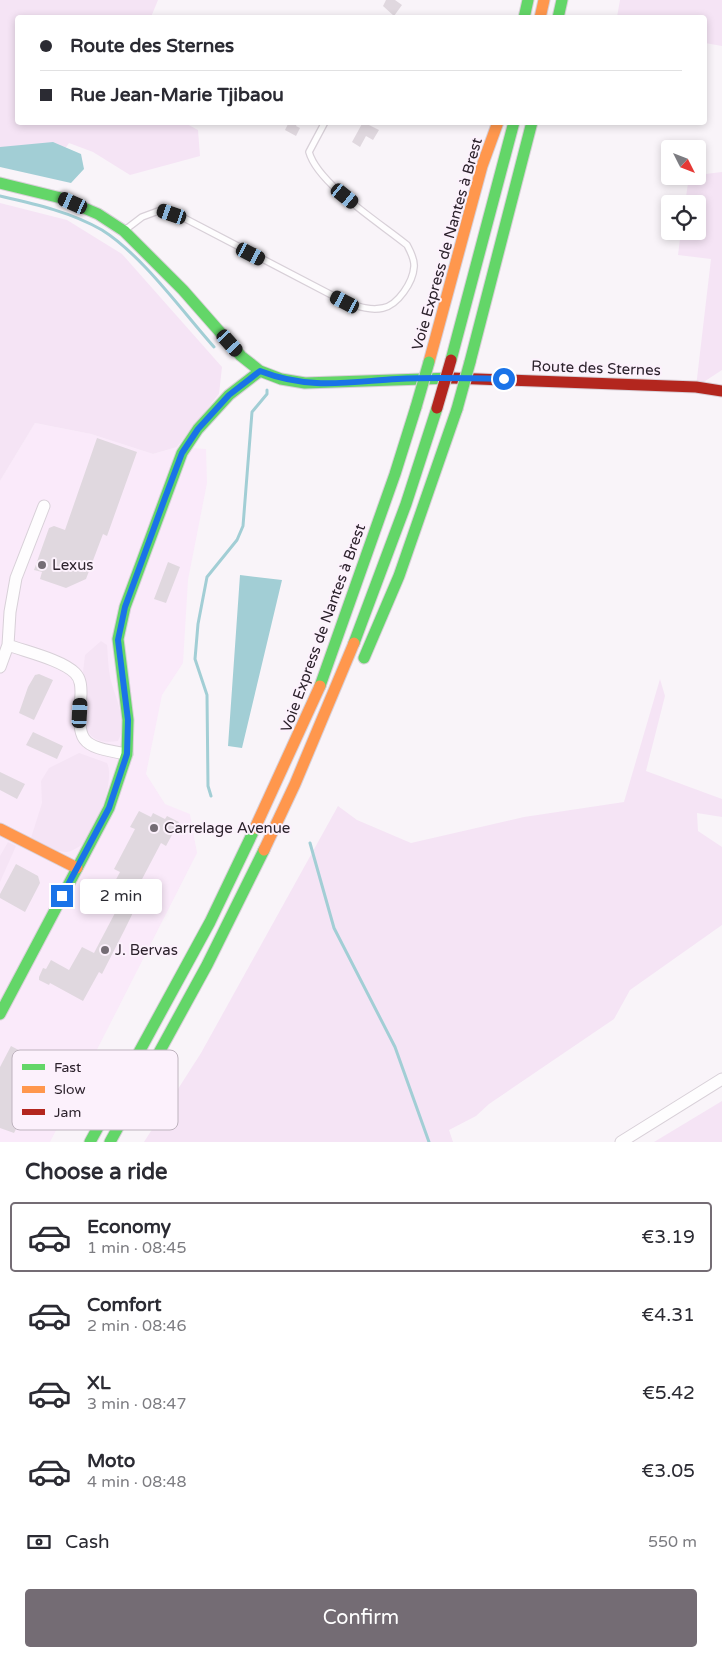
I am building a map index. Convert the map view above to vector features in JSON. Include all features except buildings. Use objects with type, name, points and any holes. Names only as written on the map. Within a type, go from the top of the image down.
[{"type":"main road","points":[[525,15],[528,0]]},
{"type":"main road","points":[[541,15],[544,0]]},
{"type":"main road","points":[[559,15],[562,0]]},
{"type":"main road","points":[[482,166],[488,125]]},
{"type":"main road","name":"Voie Express de Nantes à Brest","points":[[140,1050],[210,922],[295,744],[323,678],[395,474],[416,408],[482,166],[497,125]]},
{"type":"main road","name":"Voie Express de Nantes à Brest","points":[[161,1050],[202,976],[304,768],[374,598],[416,479],[437,408],[513,125]]},
{"type":"main road","points":[[359,670],[399,576],[457,409],[531,125]]},
{"type":"main road","name":"Route des Sternes","points":[[0,183],[60,198],[98,214],[124,231],[183,290],[241,356],[260,371],[281,379],[305,383],[486,378],[696,387],[722,391]]},
{"type":"main road","points":[[0,1014],[109,808],[127,754],[128,720],[118,640],[125,607],[182,453],[198,429],[229,395],[260,371]]},
{"type":"main road","points":[[304,768],[324,747]]},
{"type":"main road","points":[[0,829],[77,868]]},
{"type":"main road","name":"Voie Express de Nantes à Brest","points":[[90,1142],[97,1130]]},
{"type":"main road","name":"Voie Express de Nantes à Brest","points":[[110,1142],[117,1130]]},
{"type":"street","points":[[0,666],[8,645],[10,612],[16,578],[44,506]]},
{"type":"street","points":[[8,645],[67,667],[76,674],[81,685],[79,730],[84,740],[91,745],[127,754]]},
{"type":"street","points":[[621,1142],[722,1079]]},
{"type":"lane","points":[[124,231],[142,217],[161,210],[184,218],[345,302],[363,308],[381,309],[390,306],[402,294],[410,279],[415,266],[412,254],[407,245],[330,183],[312,164],[309,152],[323,125]]},
{"type":"shaded area","points":[[0,0],[158,0],[152,15],[15,15],[15,125],[189,125],[198,130],[200,156],[130,175],[93,152],[69,143],[62,153],[0,153]]},
{"type":"shaded area","points":[[620,0],[722,0],[722,46],[707,43],[707,15],[617,15]]},
{"type":"shaded area","points":[[722,172],[722,370],[696,387],[711,259],[678,255],[680,240],[706,240],[706,195],[686,195],[688,185],[706,185],[706,174]]},
{"type":"shaded area","points":[[0,203],[67,220],[122,254],[222,367],[219,394],[177,447],[153,454],[91,434],[35,423],[0,481]]},
{"type":"shaded area","points":[[35,423],[91,434],[153,454],[177,447],[206,449],[207,483],[188,580],[183,663],[162,695],[146,774],[165,804],[190,814],[197,853],[97,1050],[12,1050],[12,1130],[56,1130],[50,1142],[0,1142],[0,481]]},
{"type":"shaded area","points":[[101,641],[107,645],[110,677],[120,709],[122,726],[118,741],[100,741],[87,730],[87,683],[83,672],[85,655]]},
{"type":"shaded area","points":[[660,679],[665,696],[646,771],[722,799],[722,817],[697,813],[698,831],[722,847],[722,925],[630,990],[614,1019],[489,1104],[476,1116],[449,1130],[453,1142],[144,1142],[152,1130],[178,1130],[178,1089],[201,1053],[338,806],[357,820],[411,843],[524,817],[624,802]]},
{"type":"shaded area","points":[[79,753],[107,763],[109,779],[104,802],[96,824],[87,840],[75,849],[63,852],[31,838],[42,803],[41,781],[49,768]]},
{"type":"shaded area","points":[[8,842],[16,846],[0,882],[0,856]]},
{"type":"shaded area","points":[[722,1101],[722,1142],[654,1142]]},
{"type":"water","points":[[53,142],[81,154],[84,169],[71,183],[0,167],[0,147]]},
{"type":"water","points":[[240,575],[282,580],[242,748],[228,746]]},
{"type":"waterway","points":[[0,196],[65,213],[102,230],[117,241],[147,269],[214,347]]},
{"type":"waterway","points":[[211,796],[208,786],[207,695],[195,659],[198,624],[207,577],[237,540],[243,526],[252,412],[267,394],[267,390]]},
{"type":"waterway","points":[[310,843],[334,928],[395,1047],[429,1142]]},
{"type":"traffic: fast","points":[[525,15],[528,0]]},
{"type":"traffic: fast","points":[[559,15],[562,0]]},
{"type":"traffic: fast","points":[[451,360],[513,125]]},
{"type":"traffic: fast","points":[[470,362],[531,125]]},
{"type":"traffic: fast","points":[[0,183],[61,198],[98,214],[124,231],[183,290],[241,356],[260,371],[281,379],[305,383],[452,378]]},
{"type":"traffic: fast","points":[[416,407],[429,362]]},
{"type":"traffic: fast","points":[[457,409],[470,362]]},
{"type":"traffic: fast","points":[[0,1014],[109,808],[127,754],[128,720],[118,639],[125,607],[182,453],[198,429],[229,395],[260,371]]},
{"type":"traffic: fast","points":[[320,686],[395,474],[416,407]]},
{"type":"traffic: fast","points":[[354,643],[406,504],[437,408]]},
{"type":"traffic: fast","points":[[364,658],[399,576],[457,409]]},
{"type":"traffic: fast","points":[[140,1050],[210,922],[255,828]]},
{"type":"traffic: fast","points":[[160,1050],[207,965],[264,850]]},
{"type":"traffic: fast","points":[[90,1142],[97,1130]]},
{"type":"traffic: fast","points":[[110,1142],[117,1130]]},
{"type":"traffic: slow","points":[[541,15],[544,0]]},
{"type":"traffic: slow","points":[[429,362],[482,166],[497,125]]},
{"type":"traffic: slow","points":[[264,850],[295,784],[354,643]]},
{"type":"traffic: slow","points":[[255,828],[320,686]]},
{"type":"traffic: slow","points":[[0,829],[77,868]]},
{"type":"traffic: jam","points":[[437,408],[451,360]]},
{"type":"traffic: jam","points":[[452,378],[696,387],[722,391]]},
{"type":"place","name":"Lexus","points":[[42,565]]},
{"type":"place","name":"Carrelage Avenue","points":[[154,828]]},
{"type":"place","name":"J. Bervas","points":[[105,950]]},
{"type":"route","points":[[62,896],[109,808],[127,754],[128,720],[118,640],[125,607],[182,453],[198,429],[229,395],[260,371],[281,379],[305,383],[350,383],[398,379],[504,379]]}]
